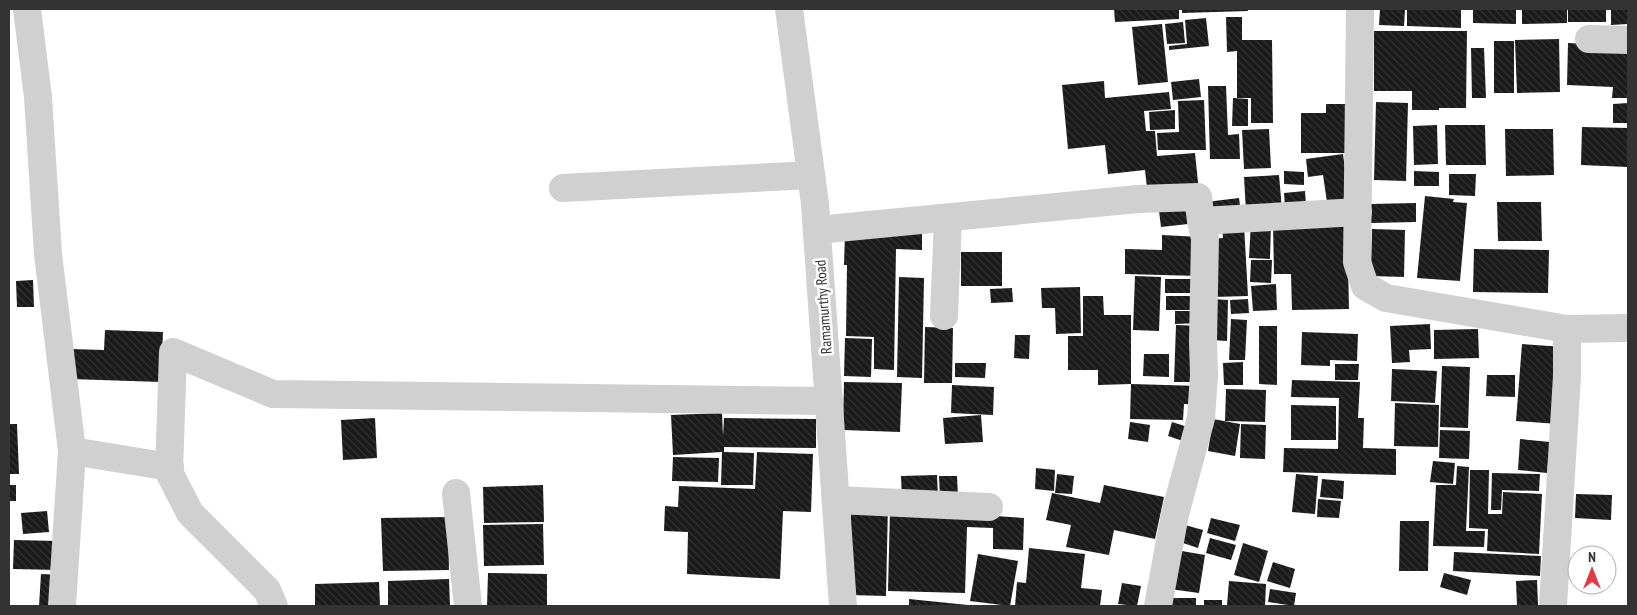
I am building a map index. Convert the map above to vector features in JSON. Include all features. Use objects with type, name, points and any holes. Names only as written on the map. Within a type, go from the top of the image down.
[{"type":"street","points":[[27,9],[38,97],[48,254],[72,451],[62,606]]},
{"type":"street","name":"Ramamurthy Road","points":[[789,9],[817,230],[843,606]]},
{"type":"street","points":[[1360,9],[1358,262],[1365,286],[1386,298],[1567,329],[1628,328]]},
{"type":"street","points":[[1589,39],[1628,40]]},
{"type":"street","points":[[563,188],[811,175]]},
{"type":"street","points":[[817,230],[1138,199],[1198,197],[1205,238],[1204,375],[1201,418],[1175,514],[1158,606]]},
{"type":"street","points":[[1201,221],[1358,212]]},
{"type":"street","points":[[944,316],[948,218]]},
{"type":"street","points":[[1553,606],[1567,376],[1567,329]]},
{"type":"street","points":[[274,606],[267,590],[190,513],[169,472],[173,352],[273,394],[829,401]]},
{"type":"street","points":[[72,451],[170,467]]},
{"type":"street","points":[[456,493],[468,606]]},
{"type":"street","points":[[836,500],[989,506]]},
{"type":"building","points":[[1114,9],[1179,9],[1179,19],[1115,22]]},
{"type":"building","points":[[1182,9],[1248,9],[1248,11],[1182,13]]},
{"type":"building","points":[[1380,9],[1405,9],[1404,26],[1379,25]]},
{"type":"building","points":[[1407,9],[1461,9],[1461,28],[1407,26]]},
{"type":"building","points":[[1473,9],[1516,9],[1516,24],[1473,23]]},
{"type":"building","points":[[1522,9],[1567,9],[1567,23],[1522,24]]},
{"type":"building","points":[[1568,9],[1606,9],[1606,22],[1568,22]]},
{"type":"building","points":[[1611,9],[1628,9],[1628,24],[1611,25]]},
{"type":"building","points":[[1226,17],[1242,17],[1242,40],[1272,40],[1273,123],[1251,123],[1251,98],[1237,98],[1237,51],[1227,52]]},
{"type":"building","points":[[1206,18],[1209,46],[1169,50],[1169,46],[1187,44],[1185,20]]},
{"type":"building","points":[[1183,22],[1185,43],[1167,44],[1165,24]]},
{"type":"building","points":[[1162,24],[1168,82],[1138,85],[1132,27]]},
{"type":"building","points":[[1374,31],[1467,31],[1466,108],[1412,110],[1412,91],[1374,91]]},
{"type":"building","points":[[1559,39],[1560,92],[1517,93],[1515,40]]},
{"type":"building","points":[[1494,41],[1514,41],[1514,93],[1494,93]]},
{"type":"building","points":[[1568,43],[1628,46],[1628,98],[1612,98],[1613,87],[1567,85]]},
{"type":"building","points":[[1471,48],[1484,48],[1486,98],[1472,98]]},
{"type":"building","points":[[1199,79],[1201,97],[1173,100],[1171,82]]},
{"type":"building","points":[[1104,81],[1105,98],[1169,92],[1171,109],[1144,111],[1146,131],[1155,131],[1157,156],[1195,153],[1199,192],[1148,197],[1145,170],[1108,174],[1105,145],[1068,149],[1062,85]]},
{"type":"building","points":[[1208,86],[1226,86],[1228,135],[1239,134],[1240,159],[1210,159]]},
{"type":"building","points":[[1233,98],[1248,99],[1248,126],[1232,126]]},
{"type":"building","points":[[1204,100],[1206,150],[1158,150],[1157,133],[1179,132],[1178,101]]},
{"type":"building","points":[[1376,102],[1408,103],[1406,181],[1374,180]]},
{"type":"building","points":[[1628,103],[1628,123],[1613,123],[1613,104]]},
{"type":"building","points":[[1326,104],[1345,104],[1346,153],[1301,153],[1301,113],[1326,113]]},
{"type":"building","points":[[1175,110],[1175,129],[1150,130],[1149,112]]},
{"type":"building","points":[[1437,125],[1438,164],[1414,165],[1413,126]]},
{"type":"building","points":[[1445,125],[1485,125],[1486,165],[1446,165]]},
{"type":"building","points":[[1582,127],[1628,128],[1628,167],[1581,165]]},
{"type":"building","points":[[1269,129],[1271,168],[1244,169],[1242,130]]},
{"type":"building","points":[[1505,129],[1553,129],[1554,175],[1506,176]]},
{"type":"building","points":[[1343,154],[1349,199],[1327,202],[1323,175],[1308,177],[1306,159]]},
{"type":"building","points":[[1284,171],[1304,172],[1304,185],[1284,184]]},
{"type":"building","points":[[1414,171],[1439,172],[1439,186],[1414,186]]},
{"type":"building","points":[[1449,174],[1476,174],[1475,196],[1449,195]]},
{"type":"building","points":[[1279,175],[1282,210],[1246,212],[1244,177]]},
{"type":"building","points":[[1305,191],[1306,205],[1285,207],[1284,193]]},
{"type":"building","points":[[1425,196],[1454,199],[1453,202],[1467,203],[1460,281],[1417,278]]},
{"type":"building","points":[[1239,198],[1241,213],[1208,217],[1206,202]]},
{"type":"building","points":[[1185,200],[1188,224],[1161,227],[1158,203]]},
{"type":"building","points":[[1497,202],[1541,202],[1542,241],[1498,241]]},
{"type":"building","points":[[1416,203],[1416,222],[1371,223],[1370,204]]},
{"type":"building","points":[[1347,220],[1349,309],[1292,310],[1291,274],[1274,274],[1273,222]]},
{"type":"building","points":[[1251,222],[1271,223],[1270,259],[1249,258]]},
{"type":"building","points":[[1244,225],[1248,296],[1213,297],[1210,239],[1223,238],[1222,226]]},
{"type":"building","points":[[1372,229],[1405,230],[1404,277],[1371,276]]},
{"type":"building","points":[[845,232],[922,233],[922,250],[896,249],[894,370],[874,369],[874,337],[846,336],[847,265],[844,265]]},
{"type":"building","points":[[1162,235],[1200,237],[1199,276],[1125,274],[1125,249],[1162,250]]},
{"type":"building","points":[[1474,249],[1549,250],[1548,293],[1473,292]]},
{"type":"building","points":[[961,252],[1002,252],[1002,286],[961,286]]},
{"type":"building","points":[[1251,260],[1272,260],[1271,283],[1250,282]]},
{"type":"building","points":[[1135,276],[1161,277],[1159,331],[1133,330]]},
{"type":"building","points":[[899,277],[924,278],[922,378],[897,377]]},
{"type":"building","points":[[1165,279],[1196,279],[1196,293],[1165,293]]},
{"type":"building","points":[[33,280],[34,307],[17,307],[16,281]]},
{"type":"building","points":[[1276,284],[1277,310],[1253,311],[1251,286]]},
{"type":"building","points":[[1080,287],[1081,333],[1056,334],[1055,308],[1042,308],[1041,288]]},
{"type":"building","points":[[1012,288],[1013,302],[991,303],[990,289]]},
{"type":"building","points":[[1083,296],[1103,296],[1104,315],[1131,315],[1131,384],[1098,385],[1098,370],[1068,370],[1068,336],[1083,336]]},
{"type":"building","points":[[1166,296],[1197,296],[1197,310],[1166,310]]},
{"type":"building","points":[[1212,299],[1228,300],[1227,341],[1211,340]]},
{"type":"building","points":[[1248,299],[1249,313],[1231,314],[1230,300]]},
{"type":"building","points":[[1175,311],[1201,311],[1201,323],[1175,324]]},
{"type":"building","points":[[1231,319],[1247,320],[1245,360],[1229,360]]},
{"type":"building","points":[[1430,324],[1431,349],[1409,350],[1410,362],[1392,363],[1390,326]]},
{"type":"building","points":[[1176,325],[1203,326],[1201,382],[1174,382]]},
{"type":"building","points":[[1259,326],[1277,326],[1277,385],[1259,384]]},
{"type":"building","points":[[925,327],[953,328],[952,383],[924,383]]},
{"type":"building","points":[[1478,329],[1479,358],[1434,359],[1434,330]]},
{"type":"building","points":[[105,330],[163,332],[161,382],[70,379],[71,349],[104,350]]},
{"type":"building","points":[[1302,332],[1358,334],[1357,361],[1330,360],[1330,366],[1301,365]]},
{"type":"building","points":[[1015,335],[1030,335],[1029,359],[1014,358]]},
{"type":"building","points":[[845,338],[872,339],[871,377],[844,376]]},
{"type":"building","points":[[1522,344],[1564,347],[1558,424],[1516,421]]},
{"type":"building","points":[[1144,354],[1169,354],[1169,377],[1143,376]]},
{"type":"building","points":[[1243,362],[1243,385],[1224,385],[1223,363]]},
{"type":"building","points":[[955,363],[986,363],[985,378],[955,377]]},
{"type":"building","points":[[1335,364],[1359,364],[1358,380],[1335,380]]},
{"type":"building","points":[[1442,366],[1470,367],[1468,428],[1440,427]]},
{"type":"building","points":[[1392,369],[1437,371],[1435,403],[1391,401]]},
{"type":"building","points":[[1487,375],[1515,375],[1515,397],[1486,396]]},
{"type":"building","points":[[1292,380],[1360,382],[1358,418],[1364,418],[1363,448],[1396,449],[1396,475],[1283,472],[1284,448],[1338,449],[1339,398],[1291,397]]},
{"type":"building","points":[[844,382],[902,383],[900,432],[843,430]]},
{"type":"building","points":[[1131,384],[1200,386],[1200,405],[1184,404],[1183,420],[1130,419]]},
{"type":"building","points":[[952,385],[994,387],[993,415],[951,413]]},
{"type":"building","points":[[1226,389],[1266,390],[1265,422],[1225,421]]},
{"type":"building","points":[[1395,403],[1439,405],[1438,447],[1394,446]]},
{"type":"building","points":[[1291,405],[1336,406],[1336,440],[1291,440]]},
{"type":"building","points":[[722,413],[723,436],[724,418],[816,419],[816,448],[724,447],[724,452],[754,453],[753,485],[721,485],[722,452],[673,455],[671,415]]},
{"type":"building","points":[[981,415],[983,442],[945,444],[943,418]]},
{"type":"building","points":[[375,418],[377,458],[343,460],[341,420]]},
{"type":"building","points":[[1213,419],[1240,424],[1235,456],[1208,451]]},
{"type":"building","points":[[1130,422],[1150,425],[1148,442],[1128,439]]},
{"type":"building","points":[[1172,422],[1194,429],[1189,443],[1168,436]]},
{"type":"building","points":[[9,424],[17,424],[19,474],[9,474]]},
{"type":"building","points":[[1241,424],[1266,425],[1265,459],[1240,458]]},
{"type":"building","points":[[1440,430],[1470,431],[1469,459],[1439,458]]},
{"type":"building","points":[[1520,439],[1550,442],[1547,473],[1518,470]]},
{"type":"building","points":[[757,452],[813,454],[811,512],[783,511],[780,579],[687,574],[688,532],[664,531],[665,506],[678,507],[679,486],[755,489]]},
{"type":"building","points":[[673,457],[719,458],[718,482],[672,481]]},
{"type":"building","points":[[1433,461],[1455,463],[1453,484],[1430,482]]},
{"type":"building","points":[[1457,466],[1469,467],[1466,531],[1485,531],[1484,547],[1433,546],[1436,485],[1456,485]]},
{"type":"building","points":[[1036,468],[1055,470],[1054,491],[1035,489]]},
{"type":"building","points":[[1470,470],[1489,470],[1488,514],[1502,514],[1503,492],[1542,494],[1539,554],[1487,551],[1488,529],[1469,528]]},
{"type":"building","points":[[1492,473],[1540,474],[1539,491],[1502,490],[1501,510],[1491,510]]},
{"type":"building","points":[[1057,474],[1074,476],[1072,494],[1055,493]]},
{"type":"building","points":[[1296,474],[1318,476],[1315,514],[1292,512]]},
{"type":"building","points":[[937,475],[938,497],[902,498],[901,476]]},
{"type":"building","points":[[939,476],[957,476],[958,497],[940,498]]},
{"type":"building","points":[[1322,479],[1344,481],[1343,499],[1320,497]]},
{"type":"building","points":[[9,485],[16,485],[16,501],[9,501]]},
{"type":"building","points":[[543,485],[544,522],[484,523],[483,487]]},
{"type":"building","points":[[1104,485],[1164,497],[1155,539],[1114,530],[1109,555],[1066,547],[1071,525],[1046,520],[1052,493],[1100,503]]},
{"type":"building","points":[[1576,494],[1612,495],[1611,520],[1575,518]]},
{"type":"building","points":[[1318,499],[1341,501],[1339,518],[1317,517]]},
{"type":"building","points":[[888,504],[886,596],[849,595],[851,506]]},
{"type":"building","points":[[890,509],[1024,518],[1023,550],[993,549],[993,528],[967,527],[965,593],[888,591]]},
{"type":"building","points":[[47,511],[49,532],[23,534],[21,513]]},
{"type":"building","points":[[448,517],[449,570],[383,571],[381,518]]},
{"type":"building","points":[[1211,518],[1240,525],[1235,541],[1207,533]]},
{"type":"building","points":[[1400,521],[1429,521],[1428,571],[1399,571]]},
{"type":"building","points":[[543,524],[544,565],[484,566],[483,525]]},
{"type":"building","points":[[1185,525],[1203,530],[1198,548],[1180,542]]},
{"type":"building","points":[[1210,538],[1236,545],[1231,560],[1206,553]]},
{"type":"building","points":[[14,540],[58,541],[58,570],[13,569]]},
{"type":"building","points":[[1243,543],[1268,551],[1259,582],[1234,575]]},
{"type":"building","points":[[1029,548],[1085,554],[1081,588],[1102,590],[1100,606],[1015,606],[1017,582],[1026,583]]},
{"type":"building","points":[[1176,550],[1205,555],[1199,593],[1170,589]]},
{"type":"building","points":[[1454,552],[1541,556],[1540,576],[1453,571]]},
{"type":"building","points":[[978,554],[1018,561],[1010,606],[970,601]]},
{"type":"building","points":[[1273,562],[1295,569],[1290,588],[1267,581]]},
{"type":"building","points":[[488,573],[547,574],[547,606],[487,606]]},
{"type":"building","points":[[1444,573],[1471,580],[1467,595],[1440,587]]},
{"type":"building","points":[[41,574],[61,575],[58,606],[39,606]]},
{"type":"building","points":[[449,579],[450,606],[388,606],[388,581]]},
{"type":"building","points":[[1537,580],[1538,605],[1517,606],[1516,581]]},
{"type":"building","points":[[1229,581],[1266,584],[1265,606],[1227,605]]},
{"type":"building","points":[[379,582],[380,606],[315,606],[315,584]]},
{"type":"building","points":[[1122,583],[1141,586],[1137,606],[1118,604]]},
{"type":"building","points":[[1270,589],[1296,593],[1294,606],[1268,602]]},
{"type":"building","points":[[1169,598],[1196,598],[1196,606],[1168,606]]},
{"type":"building","points":[[909,599],[968,605],[968,606],[909,606]]},
{"type":"building","points":[[1204,600],[1222,600],[1222,606],[1204,606]]}]
